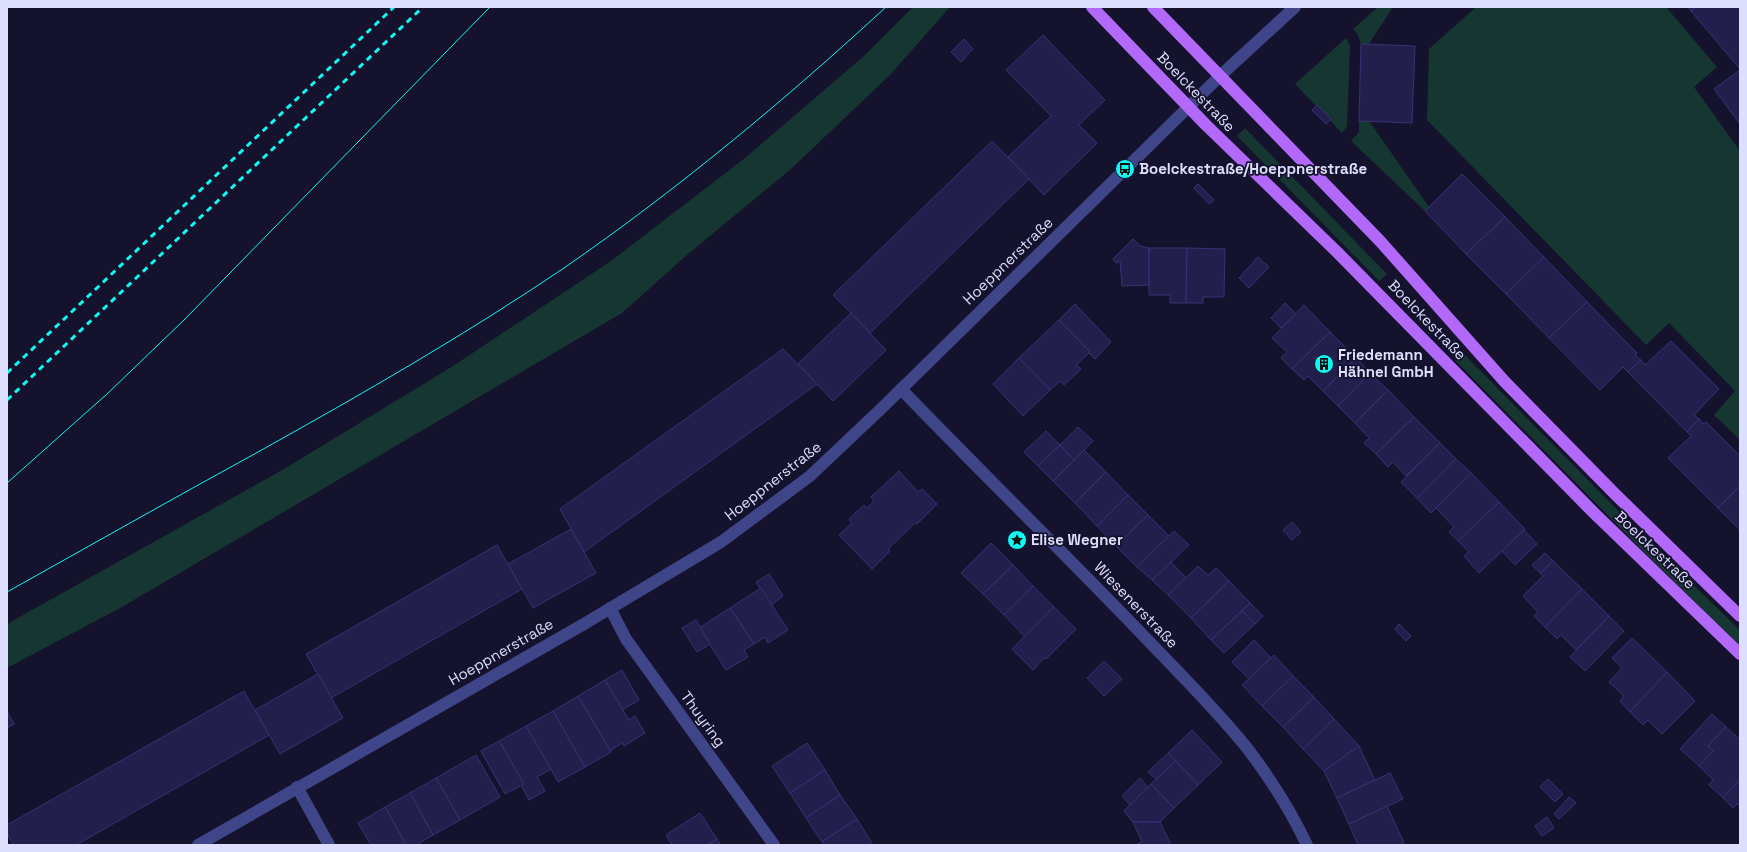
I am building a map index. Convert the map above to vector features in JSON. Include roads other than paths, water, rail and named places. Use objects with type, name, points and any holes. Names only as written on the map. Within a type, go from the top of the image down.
[{"type":"main road","name":"Boelckestraße","points":[[1092,7],[1188,108],[1337,252],[1594,513],[1740,654]]},
{"type":"main road","name":"Boelckestraße","points":[[1152,7],[1380,241],[1505,382],[1609,488],[1740,616]]},
{"type":"street","name":"Hoeppnerstraße","points":[[198,845],[610,608],[721,542],[810,476],[901,389],[1220,76],[1294,7]]},
{"type":"street","name":"Wiesenerstraße","points":[[901,389],[1082,571],[1196,691],[1247,748],[1267,776],[1298,827],[1307,845]]},
{"type":"street","name":"Thuyring","points":[[610,608],[626,640],[774,845]]},
{"type":"street","points":[[298,787],[329,845]]},
{"type":"tram line","points":[[7,483],[107,394],[184,320],[490,7]]},
{"type":"tram line","points":[[7,592],[374,386],[527,293],[648,207],[730,143],[809,76],[886,7]]},
{"type":"railway","points":[[7,373],[394,7]]},
{"type":"railway","points":[[7,400],[423,7]]},
{"type":"place","name":"Boelckestraße/Hoeppnerstraße","points":[[1125,169]]},
{"type":"place","name":"Friedemann Hähnel GmbH","points":[[1324,364]]},
{"type":"place","name":"Elise Wegner","points":[[1017,540]]}]
